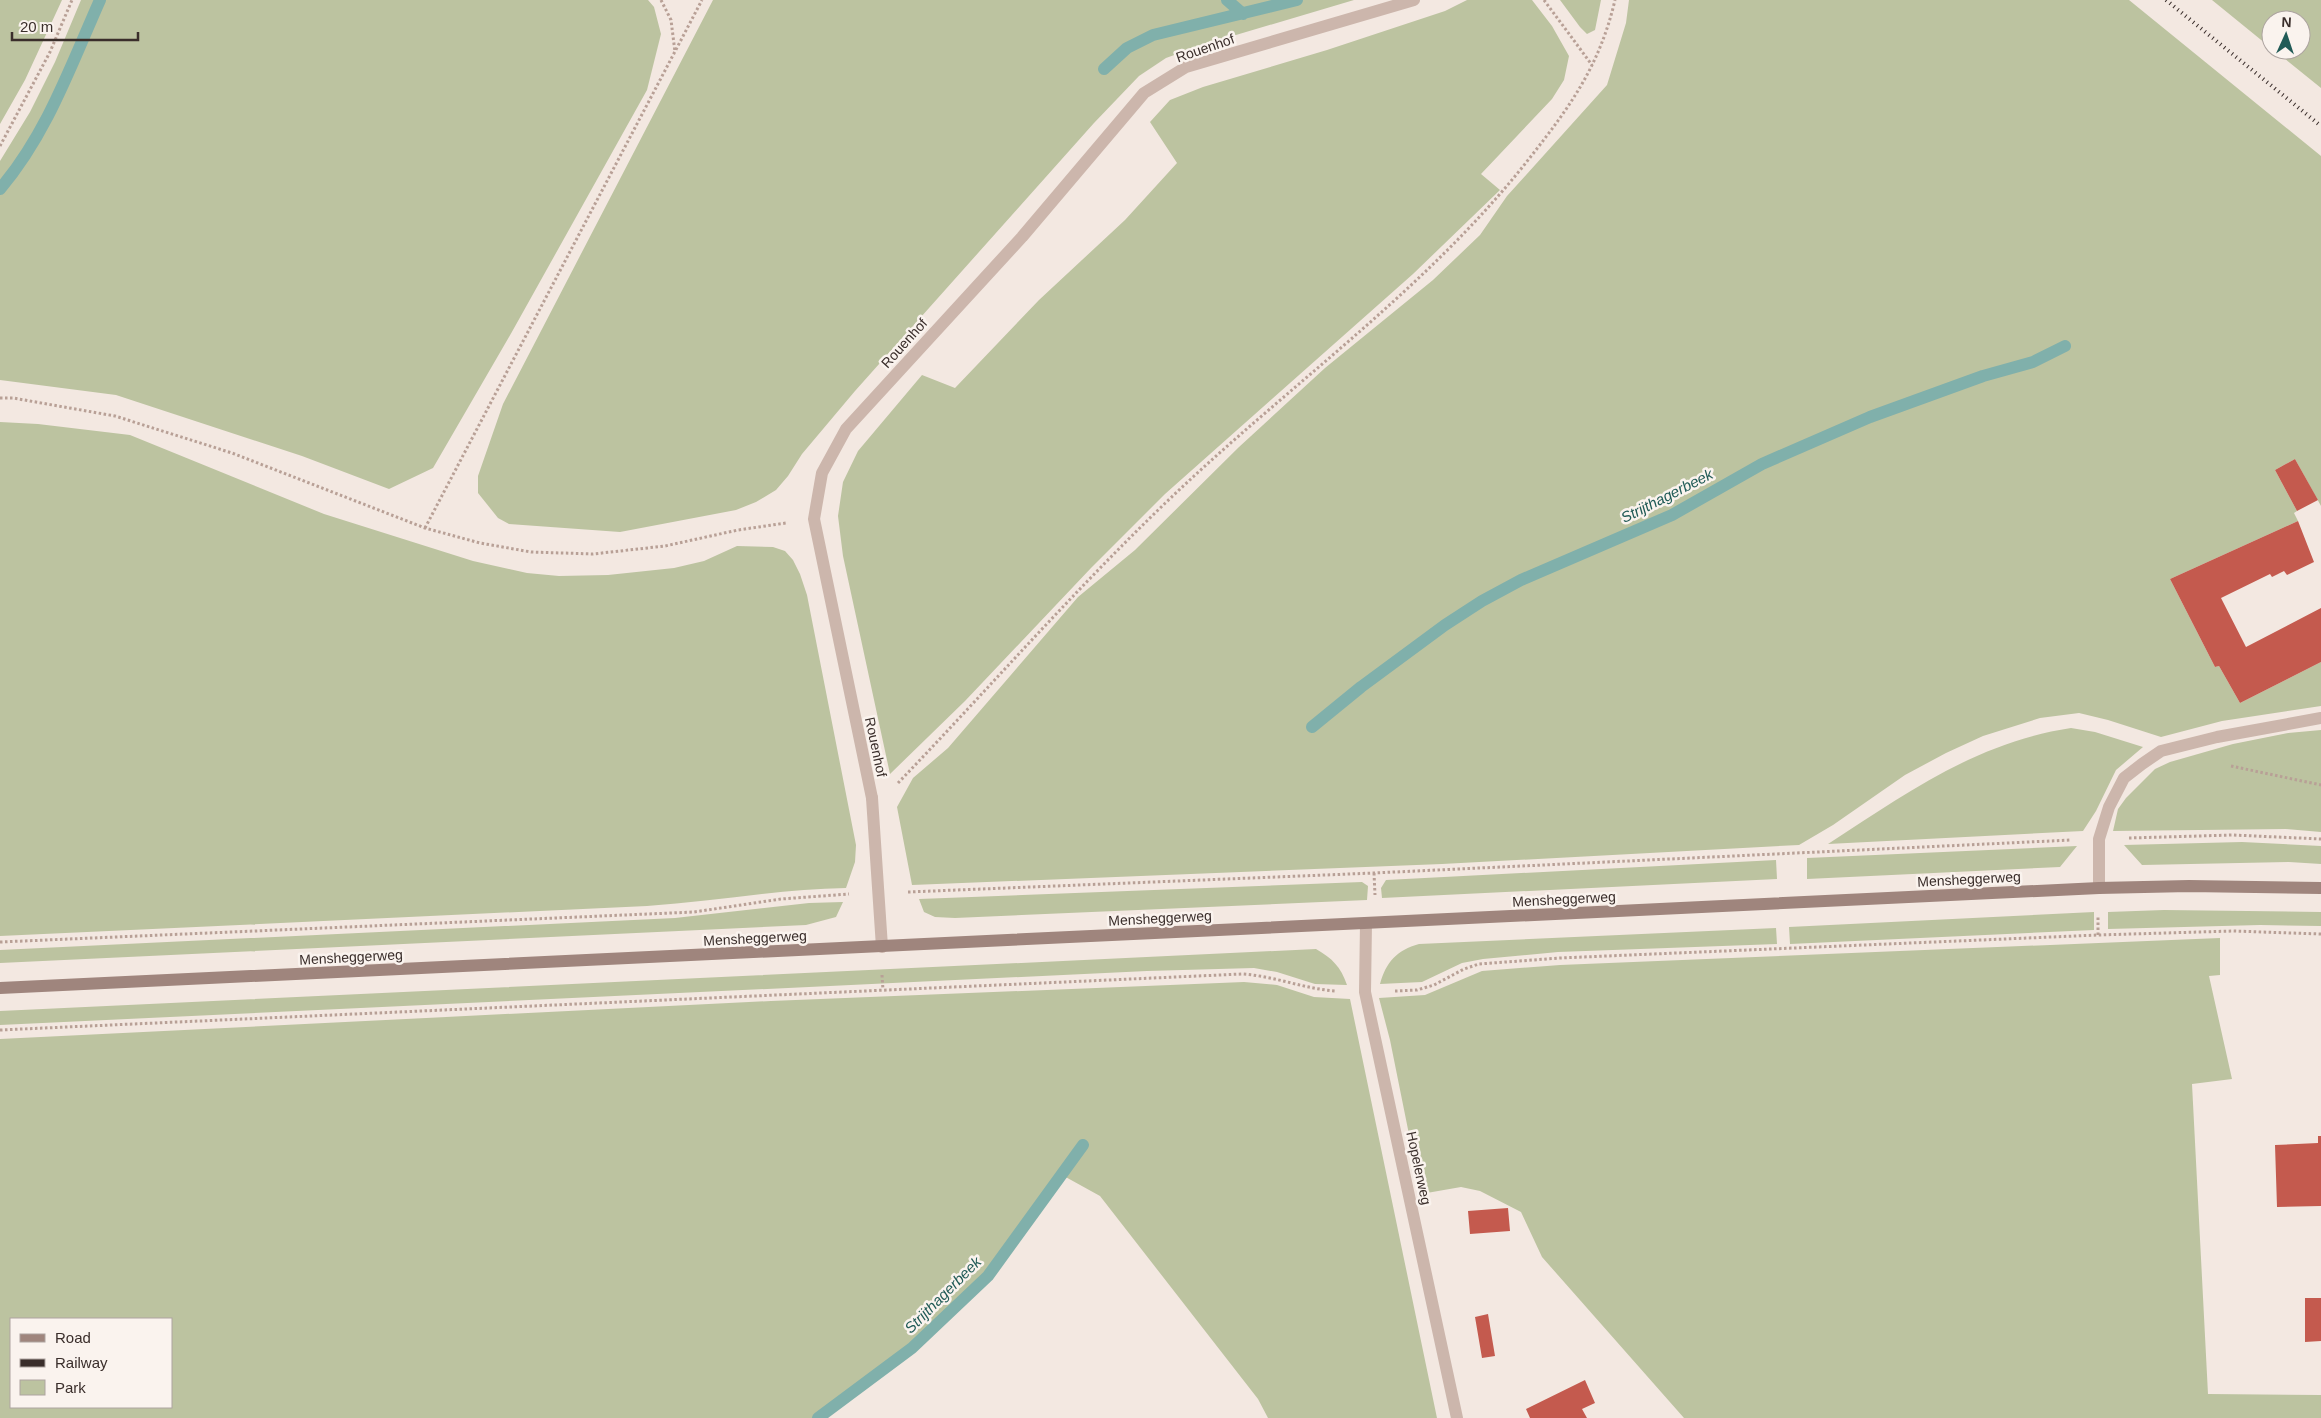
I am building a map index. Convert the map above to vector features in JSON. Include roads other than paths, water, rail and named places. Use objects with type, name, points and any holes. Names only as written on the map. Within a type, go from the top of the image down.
[{"type":"main road","name":"Mensheggerweg","points":[[0,988],[2099,888],[2188,886],[2321,888]]},
{"type":"street","name":"Rouenhof","points":[[882,947],[872,798],[814,518],[822,473],[846,428],[1022,237],[1144,93],[1186,68],[1414,0]]},
{"type":"street","points":[[2099,888],[2099,839],[2109,807],[2124,778],[2161,751],[2217,737],[2321,718]]},
{"type":"street","name":"Hopelerweg","points":[[1366,923],[1366,992],[1457,1418]]},
{"type":"waterway","points":[[0,189],[17,168],[45,122],[100,0]]},
{"type":"waterway","points":[[1227,0],[1243,14]]},
{"type":"waterway","points":[[1104,69],[1127,48],[1153,35],[1297,0]]},
{"type":"waterway","name":"Strijthagerbeek","points":[[1312,727],[1361,687],[1445,625],[1482,601],[1521,580],[1672,515],[1762,464],[1870,417],[1983,376],[2033,362],[2065,346]]},
{"type":"waterway","name":"Strijthagerbeek","points":[[818,1418],[912,1348],[988,1276],[1083,1145]]},
{"type":"railway","points":[[2166,0],[2321,126]]}]
